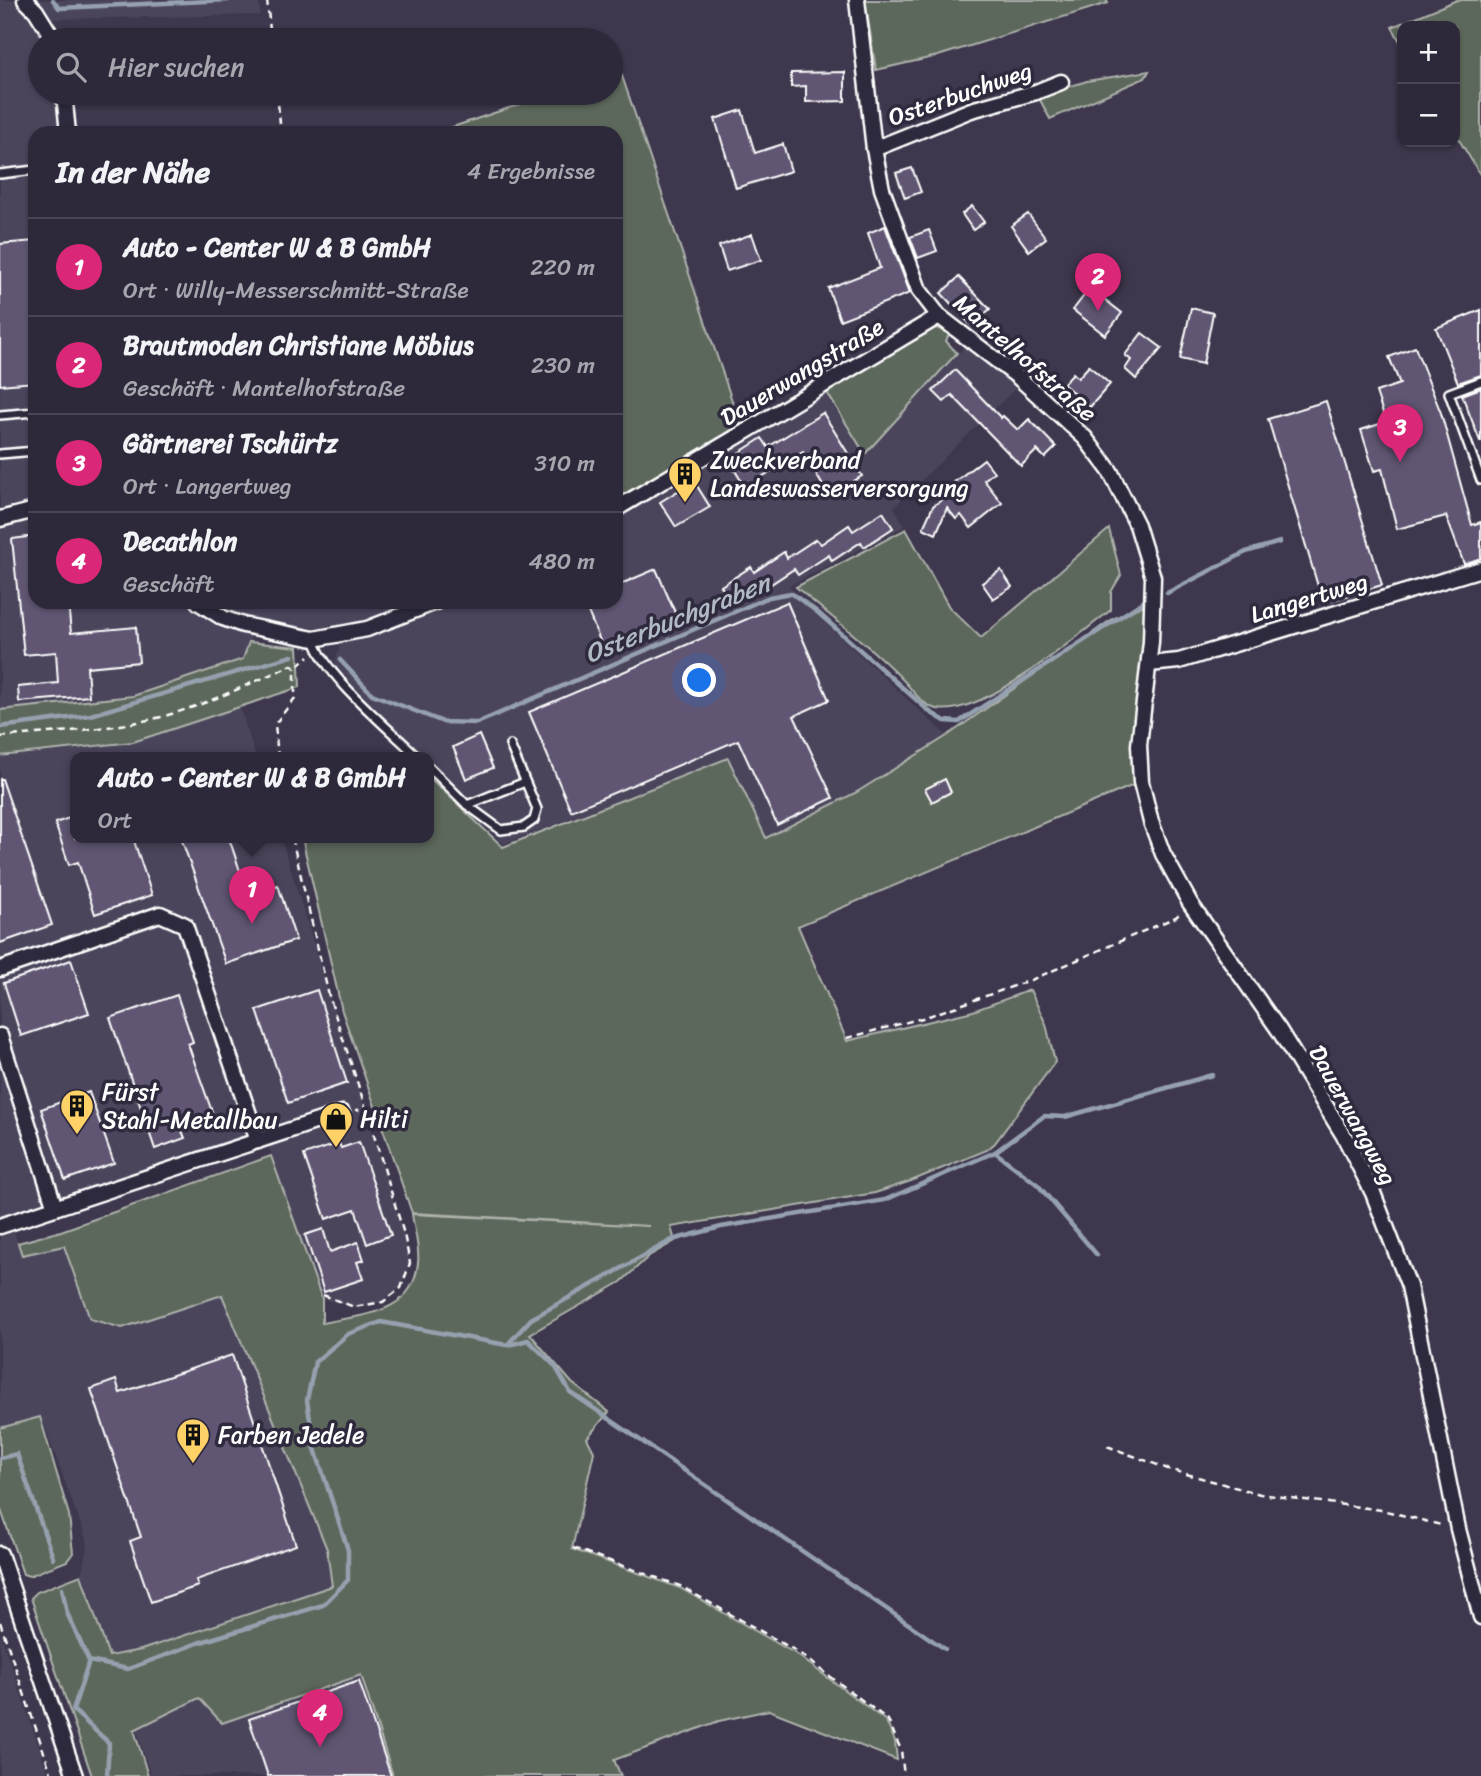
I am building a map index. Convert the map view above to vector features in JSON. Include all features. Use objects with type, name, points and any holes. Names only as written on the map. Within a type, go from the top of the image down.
[{"type":"street","points":[[24,0],[36,11],[47,28]]},
{"type":"street","name":"Mantelhofstraße","points":[[857,0],[874,149],[882,189],[919,290],[939,316],[1037,393],[1085,438],[1110,471],[1131,510],[1153,577],[1149,664]]},
{"type":"street","name":"Osterbuchweg","points":[[874,149],[971,110],[1036,92],[1061,82]]},
{"type":"street","points":[[65,105],[67,126]]},
{"type":"street","name":"Dauerwangstraße","points":[[623,505],[939,316]]},
{"type":"street","points":[[0,519],[28,512]]},
{"type":"street","name":"Langertweg","points":[[1149,664],[1179,661],[1481,569]]},
{"type":"street","points":[[209,609],[223,618],[243,625],[315,644],[368,629],[418,609]]},
{"type":"street","name":"Dauerwangweg","points":[[1149,664],[1140,718],[1139,745],[1141,782],[1151,822],[1163,854],[1190,903],[1279,1030],[1344,1136],[1373,1193],[1409,1286],[1458,1529],[1481,1617]]},
{"type":"street","points":[[0,969],[160,914],[185,925],[258,1141]]},
{"type":"street","points":[[0,1036],[55,1208]]},
{"type":"street","points":[[0,1226],[342,1113]]},
{"type":"street","points":[[0,1555],[75,1776]]},
{"type":"lane","points":[[0,174],[28,171]]},
{"type":"lane","points":[[1481,381],[1449,393],[1481,480]]},
{"type":"lane","points":[[0,415],[28,413]]},
{"type":"lane","points":[[0,454],[28,452]]},
{"type":"lane","points":[[315,644],[329,670],[413,752]]},
{"type":"lane","points":[[434,772],[467,805],[501,830],[524,827],[534,820],[537,809],[510,745]]},
{"type":"lane","points":[[467,805],[525,782]]},
{"type":"path","points":[[267,0],[270,28]]},
{"type":"path","points":[[278,105],[280,126]]},
{"type":"path","points":[[277,752],[275,724],[295,698],[295,668],[315,644]]},
{"type":"path","points":[[0,737],[105,727],[161,716],[216,698],[292,665],[295,668]]},
{"type":"path","points":[[293,843],[329,996],[404,1234],[410,1263],[401,1288],[383,1303],[354,1307],[323,1295]]},
{"type":"path","points":[[847,1038],[926,1017],[1031,980],[1176,917],[1190,903]]},
{"type":"path","points":[[342,1113],[366,1109]]},
{"type":"path","points":[[1107,1446],[1168,1469],[1261,1493],[1382,1510],[1458,1529]]},
{"type":"path","points":[[573,1548],[680,1586],[797,1653],[888,1720],[901,1750],[904,1776]]},
{"type":"path","points":[[0,1622],[52,1776]]},
{"type":"shaded area","points":[[0,0],[18,0],[34,17],[38,28],[28,28],[28,105],[57,105],[58,126],[28,126],[28,609],[397,609],[368,619],[320,628],[255,624],[244,659],[133,696],[0,710]]},
{"type":"shaded area","points":[[37,0],[259,0],[260,15],[51,19]]},
{"type":"shaded area","points":[[969,342],[1020,384],[894,507],[905,526],[789,586],[811,610],[947,736],[857,792],[766,839],[727,758],[504,844],[434,776],[434,752],[409,752],[331,677],[341,641],[430,609],[623,609],[623,511],[824,393],[865,454]]},
{"type":"shaded area","points":[[240,707],[254,752],[70,752],[70,843],[283,843],[404,1234],[410,1263],[401,1288],[383,1302],[354,1307],[322,1299],[264,1133],[0,1220],[0,756],[141,739]]},
{"type":"shaded area","points":[[14,1232],[22,1255],[64,1246],[123,1328],[222,1295],[327,1549],[332,1586],[141,1650],[108,1656],[81,1575],[88,1544],[41,1417],[0,1428],[0,1234]]},
{"type":"shaded area","points":[[0,1633],[49,1776],[0,1776]]},
{"type":"shaded area","points":[[361,1675],[393,1776],[151,1776],[136,1729],[199,1697],[222,1723]]},
{"type":"green space","points":[[865,0],[1106,0],[1108,3],[938,56],[876,70]]},
{"type":"green space","points":[[1457,0],[1481,0],[1481,176],[1460,141],[1460,21],[1406,21]]},
{"type":"green space","points":[[1149,71],[1145,78],[1050,119],[1038,96],[1087,81]]},
{"type":"green space","points":[[623,79],[743,433],[623,505],[623,126],[456,126],[518,105],[623,105]]},
{"type":"green space","points":[[937,328],[949,334],[946,341],[957,353],[865,454],[826,391],[922,330]]},
{"type":"green space","points":[[906,529],[949,607],[981,638],[1109,529],[1121,575],[1111,592],[1111,610],[1052,656],[1003,689],[956,708],[932,708],[879,657],[796,587]]},
{"type":"green space","points":[[1153,601],[1141,782],[798,926],[847,1041],[973,1011],[1030,990],[1046,1024],[1055,1062],[995,1143],[987,1150],[875,1193],[671,1227],[675,1241],[649,1256],[621,1282],[530,1334],[572,1383],[609,1412],[587,1438],[594,1452],[572,1549],[680,1588],[796,1654],[886,1721],[895,1741],[897,1760],[769,1710],[719,1721],[614,1760],[621,1776],[393,1776],[361,1675],[222,1723],[199,1698],[134,1730],[148,1776],[92,1776],[31,1598],[37,1592],[81,1575],[109,1656],[141,1650],[332,1586],[327,1549],[222,1295],[122,1328],[90,1319],[64,1246],[22,1255],[18,1243],[61,1231],[271,1156],[322,1299],[322,1323],[384,1309],[407,1293],[418,1263],[418,1245],[412,1214],[649,1226],[412,1213],[342,1011],[303,843],[434,843],[434,782],[503,847],[728,758],[766,838],[857,792],[947,736],[1112,619]]},
{"type":"green space","points":[[249,642],[298,647],[300,687],[133,742],[0,756],[0,710],[133,696],[243,659]]},
{"type":"green space","points":[[40,1417],[69,1515],[73,1553],[67,1561],[29,1576],[23,1574],[0,1507],[0,1428]]},
{"type":"building","points":[[845,72],[845,101],[806,102],[806,86],[791,87],[791,73]]},
{"type":"building","points":[[742,110],[755,153],[783,144],[791,171],[736,188],[715,119]]},
{"type":"building","points":[[912,168],[921,192],[905,198],[896,173]]},
{"type":"building","points":[[972,206],[984,222],[973,230],[962,214]]},
{"type":"building","points":[[1028,214],[1046,238],[1029,251],[1011,226]]},
{"type":"building","points":[[885,226],[910,293],[840,320],[828,288],[880,268],[868,233]]},
{"type":"building","points":[[929,230],[937,251],[918,258],[910,237]]},
{"type":"building","points":[[752,234],[761,260],[727,271],[719,246]]},
{"type":"building","points":[[28,242],[28,383],[0,385],[0,244]]},
{"type":"building","points":[[959,277],[990,309],[972,326],[941,293]]},
{"type":"building","points":[[1090,288],[1122,313],[1105,335],[1073,310]]},
{"type":"building","points":[[1191,308],[1213,313],[1203,364],[1180,359]]},
{"type":"building","points":[[1481,310],[1481,375],[1458,383],[1436,328]]},
{"type":"building","points":[[1142,333],[1162,348],[1136,379],[1125,369],[1131,360],[1125,355]]},
{"type":"building","points":[[1415,347],[1441,413],[1472,525],[1481,522],[1481,558],[1464,564],[1446,516],[1397,529],[1382,469],[1374,471],[1361,430],[1386,422],[1376,392],[1400,384],[1389,357]]},
{"type":"building","points":[[1089,366],[1110,384],[1090,407],[1063,384],[1073,373],[1078,378]]},
{"type":"building","points":[[955,370],[1001,418],[1003,416],[1018,430],[1029,419],[1056,447],[1045,458],[1037,450],[1021,466],[952,395],[944,402],[933,391]]},
{"type":"building","points":[[1481,388],[1481,441],[1480,441],[1462,395]]},
{"type":"building","points":[[1326,401],[1382,585],[1323,603],[1268,419]]},
{"type":"building","points":[[823,413],[862,476],[829,496],[803,452],[745,487],[734,469],[743,464],[737,454],[762,438],[768,447]]},
{"type":"building","points":[[984,459],[994,472],[984,480],[1002,503],[971,528],[961,515],[956,519],[947,508],[936,534],[923,528],[933,506],[957,489],[953,483]]},
{"type":"building","name":"Zweckverband Landeswasserversorgung","points":[[694,481],[710,507],[676,527],[660,502]]},
{"type":"building","points":[[883,512],[893,528],[864,547],[861,542],[832,561],[829,555],[798,575],[794,569],[765,588],[762,583],[732,603],[721,586],[751,567],[754,572],[784,552],[787,558],[816,539],[821,544],[849,525],[853,531]]},
{"type":"building","points":[[28,537],[28,609],[69,609],[71,633],[136,627],[139,662],[87,667],[89,696],[19,702],[18,687],[58,683],[56,652],[24,655],[12,539]]},
{"type":"building","points":[[656,569],[677,617],[603,648],[587,609],[623,609],[623,583]]},
{"type":"building","points":[[1001,570],[1012,587],[993,599],[982,583]]},
{"type":"building","points":[[787,602],[829,700],[794,716],[833,798],[777,825],[738,740],[571,811],[529,712]]},
{"type":"building","points":[[479,735],[493,768],[466,779],[453,747]]},
{"type":"building","points":[[0,779],[52,925],[0,943]]},
{"type":"building","points":[[945,779],[951,792],[932,802],[925,789]]},
{"type":"building","points":[[70,818],[70,843],[135,843],[152,895],[95,914],[78,862],[69,865],[55,823]]},
{"type":"building","points":[[183,843],[231,843],[248,895],[278,885],[296,940],[226,964]]},
{"type":"building","points":[[71,960],[89,1013],[21,1036],[4,983]]},
{"type":"building","points":[[317,990],[347,1083],[288,1103],[257,1010]]},
{"type":"building","points":[[177,995],[193,1042],[188,1044],[215,1120],[182,1131],[185,1138],[155,1149],[110,1018]]},
{"type":"building","name":"Fürst Stahl-Metallbau","points":[[89,1092],[114,1163],[65,1180],[41,1109]]},
{"type":"building","points":[[359,1142],[391,1235],[367,1244],[355,1209],[326,1219],[304,1155],[339,1143],[341,1148]]},
{"type":"building","points":[[323,1229],[330,1252],[358,1242],[364,1260],[357,1262],[363,1279],[324,1292],[305,1235]]},
{"type":"building","name":"Farben Jedele","points":[[232,1355],[296,1545],[196,1580],[198,1586],[151,1602],[130,1541],[141,1537],[91,1389],[116,1380],[120,1393]]},
{"type":"building","points":[[359,1681],[391,1776],[268,1776],[249,1719]]},
{"type":"waterway","points":[[53,0],[59,8],[228,0]]},
{"type":"waterway","name":"Osterbuchgraben","points":[[1167,593],[1246,552],[1280,542]]},
{"type":"waterway","name":"Osterbuchgraben","points":[[340,660],[372,694],[443,722],[477,723],[769,597],[791,593],[816,611],[930,712],[945,721],[959,722],[1143,602]]},
{"type":"waterway","name":"Osterbuchgraben","points":[[0,727],[91,715],[292,656]]},
{"type":"waterway","points":[[89,1661],[128,1669],[198,1643],[323,1605],[348,1580],[348,1550],[314,1446],[307,1400],[315,1362],[348,1334],[381,1322],[507,1345],[531,1319],[672,1240],[721,1227],[885,1200],[995,1152],[1044,1116],[1065,1117],[1212,1075]]},
{"type":"waterway","points":[[995,1152],[1038,1185],[1097,1255]]},
{"type":"waterway","points":[[509,1345],[528,1340],[555,1366],[570,1392],[945,1649]]},
{"type":"waterway","points":[[0,1458],[17,1454],[53,1558]]},
{"type":"waterway","points":[[62,1588],[67,1613],[89,1661],[73,1710],[109,1743],[107,1776]]},
{"type":"place","name":"Brautmoden Christiane Möbius","points":[[1098,311]]},
{"type":"place","name":"Gärtnerei Tschürtz","points":[[1400,462]]},
{"type":"place","name":"Zweckverband Landeswasserversorgung","points":[[685,504]]},
{"type":"place","name":"Auto - Center W & B GmbH","points":[[252,924]]},
{"type":"place","name":"Fürst Stahl-Metallbau","points":[[77,1136]]},
{"type":"place","name":"Hilti","points":[[336,1149]]},
{"type":"place","name":"Farben Jedele","points":[[193,1465]]},
{"type":"place","name":"Decathlon","points":[[320,1747]]}]
